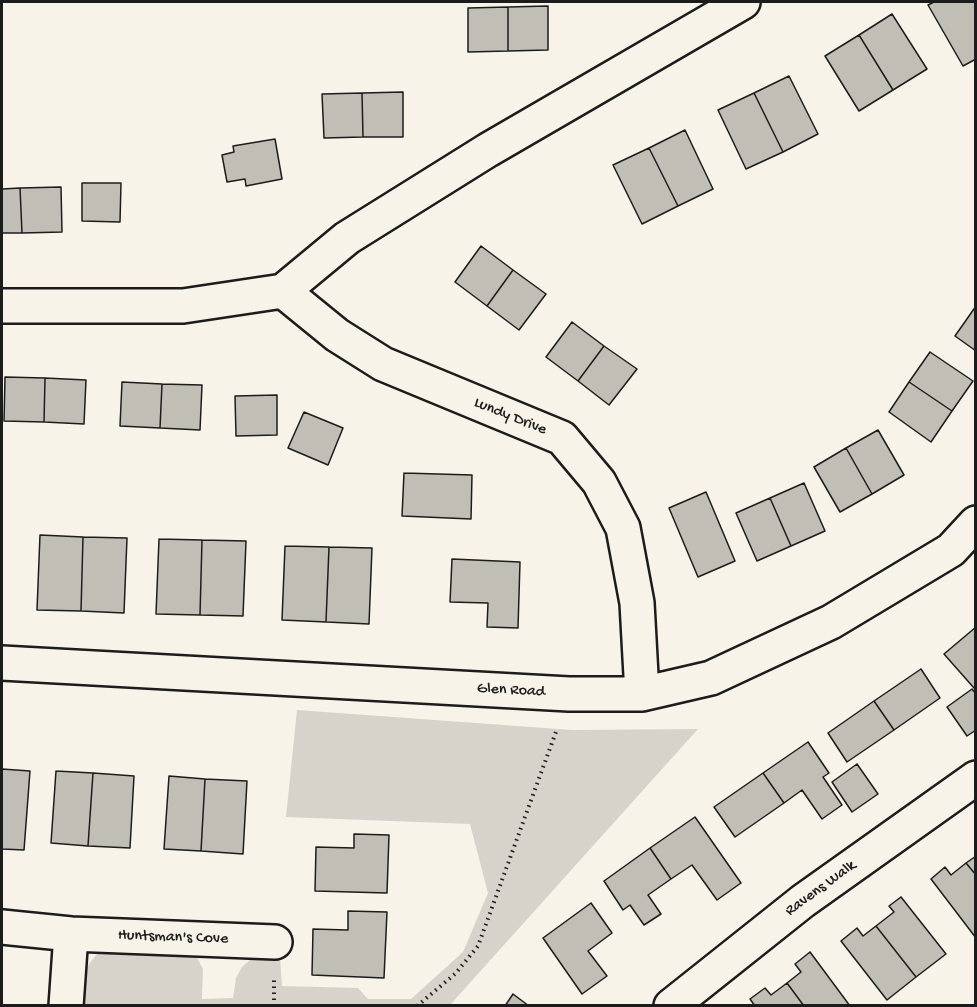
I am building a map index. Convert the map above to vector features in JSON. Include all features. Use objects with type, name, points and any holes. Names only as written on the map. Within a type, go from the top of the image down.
[{"type":"street","points":[[2,306],[183,306],[283,291],[347,238],[488,150],[743,2]]},
{"type":"street","name":"Lundy Drive","points":[[283,291],[337,335],[383,364],[562,438],[599,482],[623,528],[637,603],[642,694]]},
{"type":"street","name":"Glen Road","points":[[2,663],[569,694],[642,694],[711,678],[831,622],[951,550],[975,523]]},
{"type":"street","name":"Ravens Walk","points":[[670,1005],[803,901],[975,778]]},
{"type":"street","name":"Huntsman's Cove","points":[[2,927],[71,934],[274,942]]},
{"type":"street","points":[[66,1005],[71,934]]},
{"type":"path","points":[[417,1005],[455,974],[478,946],[569,694]]},
{"type":"shaded area","points":[[297,710],[572,730],[698,729],[450,1005],[76,1006],[78,983],[89,964],[97,954],[113,950],[187,951],[196,956],[203,969],[202,999],[233,998],[236,978],[242,967],[250,960],[260,957],[280,957],[282,986],[358,988],[368,999],[411,999],[463,952],[488,893],[470,824],[286,817]]},
{"type":"building","points":[[934,2],[976,2],[976,59],[963,66],[928,5]]},
{"type":"building","points":[[548,6],[548,50],[508,51],[508,7]]},
{"type":"building","points":[[508,7],[508,51],[468,52],[468,8]]},
{"type":"building","points":[[892,14],[927,69],[893,90],[859,35]]},
{"type":"building","points":[[859,35],[893,90],[859,111],[825,56]]},
{"type":"building","points":[[789,76],[818,134],[783,152],[754,93]]},
{"type":"building","points":[[403,92],[403,137],[363,137],[362,93]]},
{"type":"building","points":[[362,93],[363,137],[324,138],[322,94]]},
{"type":"building","points":[[754,93],[783,152],[746,169],[718,110]]},
{"type":"building","points":[[685,130],[713,189],[678,206],[649,148]]},
{"type":"building","points":[[275,139],[282,179],[246,186],[245,179],[227,182],[222,155],[234,152],[233,146]]},
{"type":"building","points":[[649,148],[678,206],[642,224],[613,165]]},
{"type":"building","points":[[82,183],[121,183],[120,222],[82,221]]},
{"type":"building","points":[[61,187],[62,232],[22,233],[20,188]]},
{"type":"building","points":[[20,188],[22,233],[2,233],[2,189]]},
{"type":"building","points":[[481,246],[513,270],[487,306],[455,282]]},
{"type":"building","points":[[513,270],[546,294],[519,330],[487,306]]},
{"type":"building","points":[[976,306],[976,351],[955,336]]},
{"type":"building","points":[[572,322],[604,346],[578,381],[546,357]]},
{"type":"building","points":[[604,346],[637,369],[609,405],[578,381]]},
{"type":"building","points":[[930,352],[973,381],[952,411],[909,382]]},
{"type":"building","points":[[5,377],[45,378],[44,422],[4,421]]},
{"type":"building","points":[[45,378],[86,380],[84,424],[44,422]]},
{"type":"building","points":[[122,382],[162,384],[160,428],[120,426]]},
{"type":"building","points":[[909,382],[952,411],[931,442],[889,412]]},
{"type":"building","points":[[162,384],[202,385],[200,430],[160,428]]},
{"type":"building","points":[[277,395],[277,435],[236,436],[235,396]]},
{"type":"building","points":[[304,412],[343,428],[328,465],[288,448]]},
{"type":"building","points":[[878,430],[904,475],[872,494],[846,448]]},
{"type":"building","points":[[846,448],[872,494],[840,512],[814,467]]},
{"type":"building","points":[[404,473],[472,475],[471,519],[402,516]]},
{"type":"building","points":[[804,483],[825,531],[791,546],[770,498]]},
{"type":"building","points":[[706,492],[735,561],[698,577],[669,508]]},
{"type":"building","points":[[770,498],[791,546],[757,561],[736,513]]},
{"type":"building","points":[[40,535],[83,537],[81,611],[37,610]]},
{"type":"building","points":[[83,537],[127,538],[124,613],[81,611]]},
{"type":"building","points":[[159,539],[202,540],[200,615],[156,614]]},
{"type":"building","points":[[202,540],[246,541],[243,616],[200,615]]},
{"type":"building","points":[[285,546],[329,547],[326,622],[282,620]]},
{"type":"building","points":[[329,547],[372,548],[369,624],[326,622]]},
{"type":"building","points":[[452,559],[520,562],[518,628],[487,627],[488,603],[450,602]]},
{"type":"building","points":[[976,627],[976,686],[974,688],[944,654]]},
{"type":"building","points":[[921,669],[940,698],[894,730],[874,701]]},
{"type":"building","points":[[972,689],[976,694],[976,730],[967,736],[947,707]]},
{"type":"building","points":[[874,701],[894,730],[847,762],[828,733]]},
{"type":"building","points":[[808,742],[829,773],[823,777],[842,805],[822,819],[802,790],[784,803],[763,773]]},
{"type":"building","points":[[857,764],[878,794],[852,812],[832,782]]},
{"type":"building","points":[[2,769],[30,771],[24,850],[2,849]]},
{"type":"building","points":[[56,771],[93,773],[88,846],[51,843]]},
{"type":"building","points":[[93,773],[134,776],[130,848],[88,846]]},
{"type":"building","points":[[763,773],[784,803],[735,837],[714,807]]},
{"type":"building","points":[[169,776],[205,779],[201,851],[164,849]]},
{"type":"building","points":[[205,779],[247,781],[243,854],[201,851]]},
{"type":"building","points":[[695,817],[741,883],[717,900],[692,865],[671,879],[650,848]]},
{"type":"building","points":[[354,834],[389,835],[387,893],[315,891],[316,847],[354,848]]},
{"type":"building","points":[[650,848],[671,879],[648,895],[661,914],[644,925],[630,905],[623,910],[604,881]]},
{"type":"building","points":[[976,856],[976,875],[966,863]]},
{"type":"building","points":[[966,863],[976,875],[976,938],[931,879],[945,867],[951,875]]},
{"type":"building","points":[[901,897],[946,954],[916,977],[876,926],[894,912],[889,906]]},
{"type":"building","points":[[591,903],[612,933],[588,951],[607,976],[582,994],[543,938]]},
{"type":"building","points":[[348,911],[387,912],[384,978],[312,975],[313,929],[348,930]]},
{"type":"building","points":[[876,926],[916,977],[887,1000],[841,941],[857,928],[863,936]]},
{"type":"building","points":[[810,952],[850,1006],[804,1006],[787,983],[801,972],[795,964]]},
{"type":"building","points":[[787,983],[804,1006],[755,1006],[750,999],[765,988],[771,995]]},
{"type":"building","points":[[513,994],[529,1006],[505,1006]]}]
